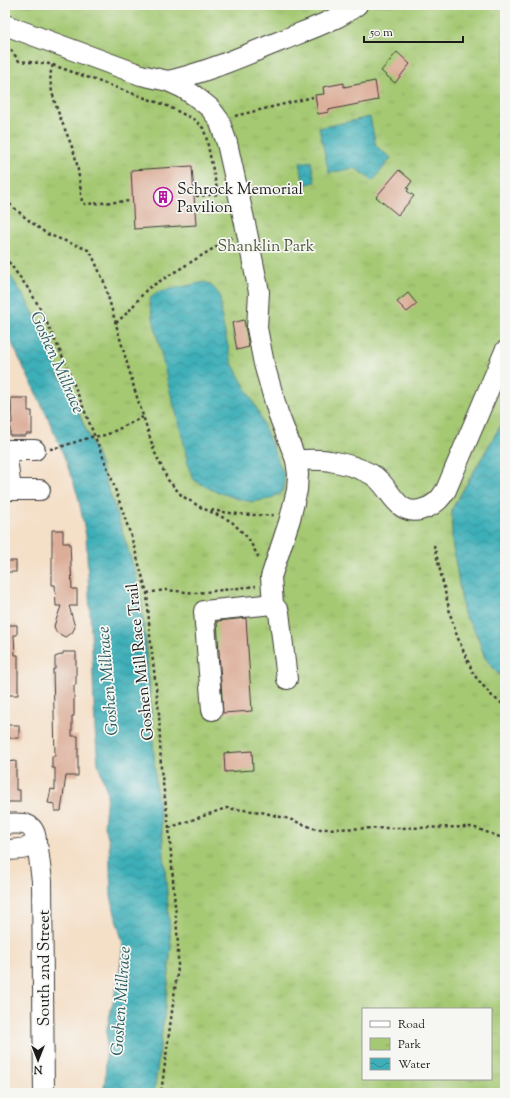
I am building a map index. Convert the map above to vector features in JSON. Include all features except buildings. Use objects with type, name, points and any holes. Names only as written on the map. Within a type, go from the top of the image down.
[{"type":"street","points":[[168,81],[191,76],[299,33],[350,11],[357,5]]},
{"type":"street","points":[[5,25],[141,75],[168,81],[195,96],[210,108],[219,120],[227,143],[259,292],[257,328],[264,364],[278,413],[296,460],[298,474],[297,490],[292,510],[271,578],[273,604],[278,612],[287,679]]},
{"type":"street","points":[[296,460],[330,461],[356,468],[372,475],[385,486],[399,506],[408,510],[416,511],[432,506],[439,500],[446,490],[505,351]]},
{"type":"street","points":[[35,450],[6,450],[8,490],[40,490]]},
{"type":"street","points":[[212,710],[204,611],[273,604]]},
{"type":"street","name":"South 2nd Street","points":[[5,824],[21,823],[29,825],[36,834],[34,844],[38,849],[42,881],[44,1093]]},
{"type":"street","points":[[5,850],[24,849],[34,844]]},
{"type":"path","points":[[5,48],[11,50],[19,62],[53,65],[165,105],[195,120],[203,128],[206,136],[218,194],[196,196]]},
{"type":"path","points":[[53,65],[50,70],[52,92],[75,156],[82,202],[85,204],[131,201]]},
{"type":"path","points":[[219,120],[313,98]]},
{"type":"path","points":[[5,200],[31,223],[47,234],[88,250],[92,255],[104,282],[143,417],[155,453],[168,480],[182,496],[202,508],[231,521],[241,529],[256,552],[271,583],[237,589],[197,593],[165,590],[147,593]]},
{"type":"path","points":[[116,323],[129,311],[147,289],[246,228]]},
{"type":"path","name":"Goshen Mill Race Trail","points":[[5,257],[30,291],[41,310],[64,362],[93,437],[111,477],[126,521],[147,593],[150,636],[159,713],[162,775],[169,828],[178,944],[178,967],[161,1093]]},
{"type":"path","points":[[55,448],[93,437],[106,435],[143,417]]},
{"type":"path","points":[[202,508],[234,515],[257,516],[276,515],[292,510]]},
{"type":"path","points":[[434,545],[451,617],[457,636],[474,675],[492,696],[505,706]]},
{"type":"path","points":[[169,828],[226,808],[261,812],[289,819],[316,829],[473,827],[505,839]]},
{"type":"green space","name":"Shanklin Park","points":[[5,5],[505,5],[505,418],[452,509],[452,541],[464,614],[477,635],[485,658],[505,681],[505,1093],[154,1093],[168,984],[171,946],[162,830],[156,787],[149,679],[141,600],[136,575],[96,453],[66,383],[59,377],[53,353],[25,298],[5,268]]},
{"type":"water","points":[[370,117],[376,146],[391,158],[373,181],[355,168],[329,173],[319,128]]},
{"type":"water","points":[[311,161],[315,182],[304,185],[300,163]]},
{"type":"water","name":"Goshen Millrace","points":[[5,268],[25,298],[39,323],[53,353],[59,377],[66,383],[96,453],[136,575],[141,600],[149,679],[156,787],[162,830],[171,946],[168,984],[154,1093],[102,1093],[105,1082],[107,1028],[119,975],[123,943],[111,896],[109,840],[104,827],[107,792],[98,763],[95,729],[86,536],[78,496],[66,461],[47,416],[5,329]]},
{"type":"water","points":[[205,282],[211,285],[220,295],[222,320],[232,363],[257,409],[284,475],[284,488],[281,493],[270,499],[252,502],[212,490],[194,480],[189,469],[182,434],[169,388],[149,301],[157,292]]},
{"type":"water","points":[[505,418],[505,681],[485,658],[477,635],[464,614],[452,541],[452,509]]},
{"type":"place","name":"Schrock Memorial Pavilion","points":[[163,197]]}]
